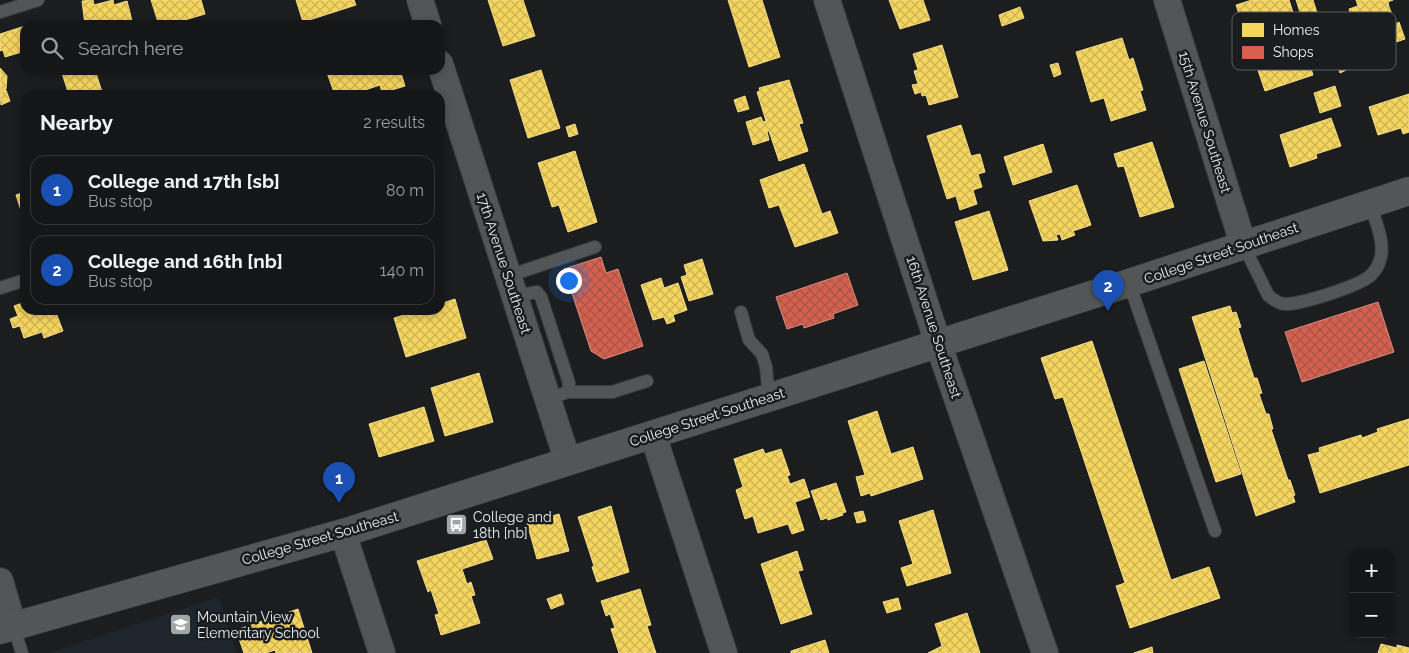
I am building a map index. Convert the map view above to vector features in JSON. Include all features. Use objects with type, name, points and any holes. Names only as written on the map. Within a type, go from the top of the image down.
[{"type":"main road","name":"College Street Southeast","points":[[7,627],[343,533],[1129,284],[1244,244],[1409,191]]},
{"type":"street","points":[[420,0],[426,20]]},
{"type":"street","name":"16th Avenue Southeast","points":[[827,0],[938,343],[1045,653]]},
{"type":"street","name":"15th Avenue Southeast","points":[[1167,0],[1244,244]]},
{"type":"street","name":"17th Avenue Southeast","points":[[444,75],[511,286],[558,396],[568,462]]},
{"type":"street","points":[[653,435],[724,653]]},
{"type":"street","points":[[343,533],[382,653]]},
{"type":"street","points":[[0,581],[7,627]]},
{"type":"lane","points":[[0,12],[38,0]]},
{"type":"lane","points":[[1244,244],[1268,295],[1275,301],[1296,303],[1356,283],[1370,276],[1380,262],[1382,246],[1370,203]]},
{"type":"lane","points":[[511,286],[595,247]]},
{"type":"lane","points":[[0,288],[20,282]]},
{"type":"lane","points":[[1129,284],[1215,531]]},
{"type":"lane","points":[[741,312],[749,340],[762,354],[768,373],[768,397]]},
{"type":"lane","points":[[558,396],[612,392],[647,381]]},
{"type":"lane","points":[[7,627],[22,653]]},
{"type":"shaded area","name":"Mountain View Elementary School","points":[[219,597],[236,653],[48,653]]},
{"type":"building: Homes","points":[[93,0],[94,5],[113,0],[114,5],[127,1],[132,20],[84,20],[82,1]]},
{"type":"building: Homes","points":[[151,0],[201,0],[205,14],[185,20],[157,20]]},
{"type":"building: Homes","points":[[296,0],[354,0],[356,5],[309,20],[302,20]]},
{"type":"building: Homes","points":[[488,0],[523,0],[535,36],[503,46]]},
{"type":"building: Homes","points":[[728,0],[762,0],[780,57],[749,67]]},
{"type":"building: Homes","points":[[889,0],[923,0],[930,20],[900,29]]},
{"type":"building: Homes","points":[[1252,0],[1289,0],[1293,12],[1238,12],[1236,5]]},
{"type":"building: Homes","points":[[1296,0],[1313,0],[1317,12],[1300,12]]},
{"type":"building: Homes","points":[[1356,0],[1393,0],[1388,2],[1391,12],[1350,12],[1349,9],[1358,6]]},
{"type":"building: Homes","points":[[1020,7],[1024,18],[1002,26],[999,15]]},
{"type":"building: Homes","points":[[1399,22],[1405,39],[1396,42],[1396,24]]},
{"type":"building: Homes","points":[[20,28],[20,52],[5,57],[3,50],[0,51],[0,34]]},
{"type":"building: Homes","points":[[1122,38],[1129,60],[1133,58],[1143,90],[1140,91],[1146,110],[1111,121],[1104,98],[1091,102],[1076,52]]},
{"type":"building: Homes","points":[[942,45],[958,97],[929,105],[926,95],[922,96],[921,92],[915,94],[912,85],[918,84],[914,71],[918,70],[913,54]]},
{"type":"building: Homes","points":[[1058,63],[1061,74],[1054,77],[1050,65]]},
{"type":"building: Homes","points":[[0,68],[7,76],[6,89],[0,91]]},
{"type":"building: Homes","points":[[541,70],[560,128],[528,138],[510,80]]},
{"type":"building: Homes","points":[[1258,70],[1311,70],[1313,75],[1265,91]]},
{"type":"building: Homes","points":[[63,75],[97,75],[101,90],[67,90]]},
{"type":"building: Homes","points":[[328,75],[402,75],[405,86],[392,90],[381,90],[380,85],[365,90],[333,90]]},
{"type":"building: Homes","points":[[789,80],[803,123],[799,124],[808,151],[779,161],[769,131],[767,131],[769,140],[753,145],[746,122],[761,117],[763,122],[766,121],[757,92],[760,91],[759,88]]},
{"type":"building: Homes","points":[[1335,86],[1341,106],[1320,113],[1314,93]]},
{"type":"building: Homes","points":[[6,90],[10,101],[1,105],[0,92]]},
{"type":"building: Homes","points":[[1409,94],[1409,132],[1403,134],[1401,128],[1378,135],[1369,107]]},
{"type":"building: Homes","points":[[745,96],[749,109],[738,112],[734,100]]},
{"type":"building: Homes","points":[[1331,118],[1341,146],[1316,154],[1317,158],[1290,167],[1280,135]]},
{"type":"building: Homes","points":[[575,124],[578,134],[569,137],[566,127]]},
{"type":"building: Homes","points":[[961,125],[971,156],[980,154],[985,172],[978,174],[982,187],[973,190],[977,204],[960,210],[956,196],[947,199],[927,136]]},
{"type":"building: Homes","points":[[1152,142],[1174,207],[1140,217],[1124,166],[1118,167],[1114,154]]},
{"type":"building: Homes","points":[[1043,144],[1052,172],[1013,185],[1004,157]]},
{"type":"building: Homes","points":[[575,151],[597,222],[568,232],[559,205],[552,207],[538,163]]},
{"type":"building: Homes","points":[[804,164],[822,214],[830,211],[838,233],[795,247],[779,205],[769,208],[760,180]]},
{"type":"building: Homes","points":[[1077,185],[1091,225],[1073,231],[1075,235],[1062,240],[1060,234],[1056,235],[1058,240],[1043,241],[1029,201]]},
{"type":"building: Homes","points":[[20,194],[20,207],[16,195]]},
{"type":"building: Homes","points":[[989,211],[1008,270],[973,280],[955,222]]},
{"type":"building: Homes","points":[[702,259],[713,294],[689,301],[681,277],[687,275],[684,265]]},
{"type":"building: Homes","points":[[661,278],[664,288],[678,283],[687,310],[673,315],[675,321],[667,324],[664,317],[653,320],[641,285]]},
{"type":"building: Homes","points":[[455,299],[466,338],[406,357],[394,318],[404,315],[445,315],[445,302]]},
{"type":"building: Homes","points":[[20,304],[20,315],[57,315],[63,331],[44,338],[42,332],[24,338],[20,326],[13,328],[10,319],[18,316],[14,306]]},
{"type":"building: Homes","points":[[1230,306],[1232,313],[1236,312],[1241,327],[1238,328],[1254,378],[1257,378],[1262,393],[1259,394],[1266,414],[1269,414],[1273,429],[1271,429],[1295,495],[1293,496],[1295,502],[1256,516],[1192,317]]},
{"type":"building: Homes","points":[[1092,341],[1171,580],[1209,567],[1220,598],[1130,628],[1116,586],[1125,583],[1063,397],[1055,399],[1041,358]]},
{"type":"building: Homes","points":[[1204,361],[1241,474],[1216,482],[1179,369]]},
{"type":"building: Homes","points":[[479,373],[493,422],[445,436],[431,388]]},
{"type":"building: Homes","points":[[424,407],[434,441],[379,457],[369,424]]},
{"type":"building: Homes","points":[[877,411],[891,454],[913,447],[923,479],[871,496],[870,493],[861,496],[856,477],[865,475],[848,421]]},
{"type":"building: Homes","points":[[1409,419],[1409,465],[1320,493],[1308,455],[1320,452],[1319,448],[1361,435],[1362,438],[1378,432],[1377,429]]},
{"type":"building: Homes","points":[[763,449],[765,454],[781,449],[790,475],[787,476],[790,484],[804,479],[810,497],[795,502],[804,530],[792,534],[788,524],[758,533],[753,516],[745,519],[736,490],[743,487],[734,459]]},
{"type":"building: Homes","points":[[836,483],[846,512],[842,513],[843,515],[828,520],[827,518],[821,520],[811,491]]},
{"type":"building: Homes","points":[[611,506],[629,572],[597,582],[592,567],[594,566],[578,517]]},
{"type":"building: Homes","points":[[933,510],[951,573],[907,586],[901,568],[913,564],[899,521]]},
{"type":"building: Homes","points":[[863,511],[866,521],[857,523],[854,513]]},
{"type":"building: Homes","points":[[559,514],[569,551],[537,559],[527,523]]},
{"type":"building: Homes","points":[[486,540],[493,559],[462,569],[467,584],[471,582],[475,595],[471,596],[480,623],[441,635],[435,615],[439,614],[431,590],[428,592],[417,561]]},
{"type":"building: Homes","points":[[797,551],[803,570],[798,571],[812,614],[781,624],[761,564]]},
{"type":"building: Homes","points":[[640,589],[651,625],[647,626],[656,653],[619,653],[611,629],[615,628],[610,614],[606,616],[601,601]]},
{"type":"building: Homes","points":[[561,594],[564,604],[551,609],[547,599]]},
{"type":"building: Homes","points":[[898,598],[901,609],[887,613],[883,602]]},
{"type":"building: Homes","points":[[298,609],[312,653],[276,653],[275,650],[266,653],[244,653],[236,630]]},
{"type":"building: Homes","points":[[967,613],[980,653],[928,653],[942,646],[935,624]]},
{"type":"building: Homes","points":[[825,640],[829,653],[791,653],[791,651]]},
{"type":"building: Homes","points":[[1381,644],[1397,648],[1397,645],[1409,648],[1409,653],[1378,653]]},
{"type":"building: Homes","points":[[1152,647],[1153,653],[1134,653]]},
{"type":"building: Shops","points":[[601,257],[606,273],[618,269],[643,346],[604,359],[591,351],[564,269]]},
{"type":"building: Shops","points":[[847,273],[858,305],[833,314],[834,318],[804,328],[803,324],[787,329],[776,297]]},
{"type":"building: Shops","points":[[1378,302],[1394,352],[1302,382],[1285,332]]},
{"type":"place","name":"College and 16th [nb]","points":[[1108,311]]},
{"type":"place","name":"College and 17th [sb]","points":[[339,503]]},
{"type":"place","name":"College and 18th [nb]","points":[[457,525]]},
{"type":"place","name":"Mountain View Elementary School","points":[[181,625]]}]
